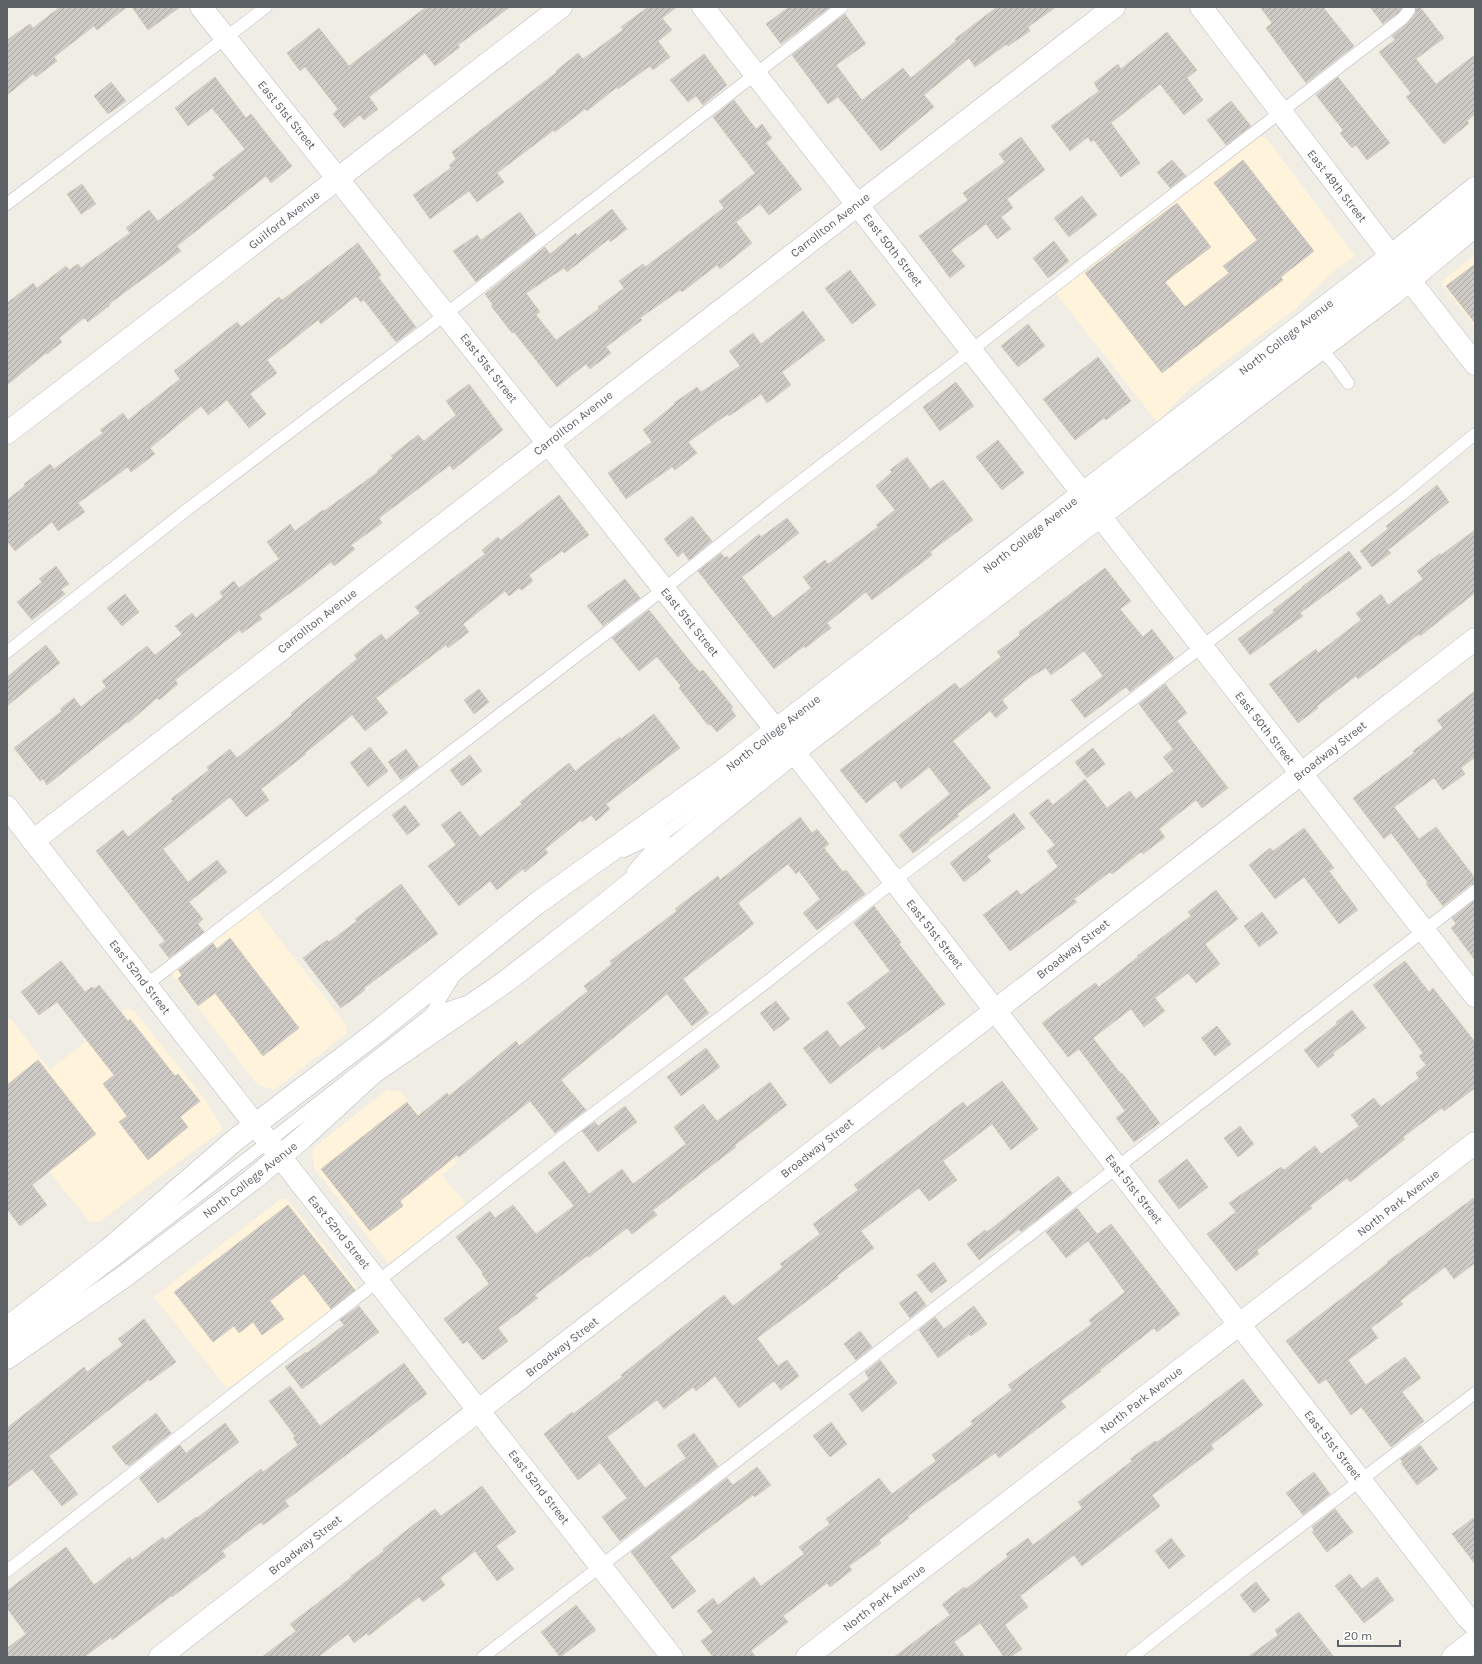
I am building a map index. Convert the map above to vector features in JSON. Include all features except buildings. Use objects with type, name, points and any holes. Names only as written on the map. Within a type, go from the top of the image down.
[{"type":"street","name":"East 51st Street","points":[[201,7],[776,730]]},
{"type":"street","name":"Guilford Avenue","points":[[7,433],[561,7]]},
{"type":"street","name":"East 50th Street","points":[[703,7],[1083,494]]},
{"type":"street","name":"Carrollton Avenue","points":[[33,841],[1114,7]]},
{"type":"street","name":"East 49th Street","points":[[1202,8],[1280,112],[1475,364]]},
{"type":"street","name":"North College Avenue","points":[[7,1328],[108,1250],[235,1140],[268,1141],[374,1072],[487,995],[603,906],[794,752],[1100,516],[1321,349],[1475,188]]},
{"type":"street","name":"North College Avenue","points":[[7,1358],[142,1264],[378,1031],[531,907],[714,777],[1083,494],[1400,268],[1475,226]]},
{"type":"street","name":"East 50th Street","points":[[1100,516],[1475,996]]},
{"type":"street","name":"Broadway Street","points":[[160,1657],[1475,639]]},
{"type":"street","name":"East 51st Street","points":[[794,752],[1117,1169],[1475,1625]]},
{"type":"street","name":"East 52nd Street","points":[[7,807],[672,1657]]},
{"type":"street","name":"North Park Avenue","points":[[807,1657],[1475,1143]]},
{"type":"street","points":[[1453,1657],[1475,1640]]},
{"type":"lane","points":[[7,204],[266,7]]},
{"type":"lane","points":[[7,652],[178,517],[446,314],[842,7]]},
{"type":"lane","points":[[146,985],[664,590],[771,504],[1403,18],[1409,10],[1409,7]]},
{"type":"lane","name":"North College Avenue","points":[[603,906],[669,830],[775,750],[1475,209]]},
{"type":"lane","points":[[1321,349],[1348,383]]},
{"type":"lane","points":[[7,1571],[556,1142],[1401,495],[1475,434]]},
{"type":"lane","name":"North College Avenue","points":[[577,873],[669,830]]},
{"type":"lane","points":[[483,1657],[1117,1169],[1475,891]]},
{"type":"lane","name":"North College Avenue","points":[[431,1014],[462,963]]},
{"type":"lane","name":"North College Avenue","points":[[7,1343],[431,1014],[487,995]]},
{"type":"lane","points":[[1132,1657],[1475,1393]]},
{"type":"shaded area","points":[[1258,137],[1265,137],[1355,256],[1335,270],[1296,308],[1191,387],[1157,422],[1055,292]]},
{"type":"shaded area","points":[[1475,255],[1475,326],[1442,285],[1445,279]]},
{"type":"shaded area","points":[[255,907],[346,1025],[347,1033],[274,1090],[257,1084],[170,972]]},
{"type":"shaded area","points":[[127,1008],[135,1012],[206,1101],[223,1129],[99,1222],[90,1222],[7,1120],[7,1018],[12,1020],[50,1070]]},
{"type":"shaded area","points":[[387,1090],[401,1092],[457,1163],[442,1175],[466,1204],[389,1264],[314,1168],[312,1152],[317,1145]]},
{"type":"shaded area","points":[[282,1198],[287,1199],[358,1289],[358,1292],[230,1387],[225,1386],[154,1297]]}]
